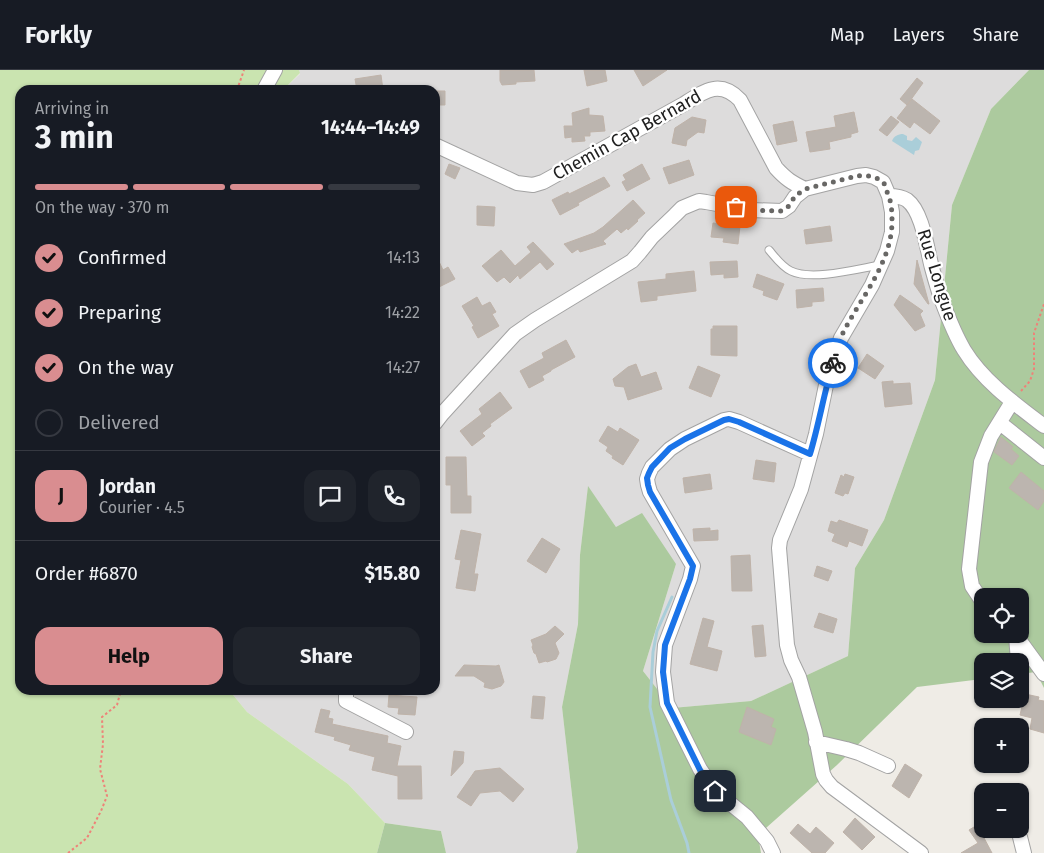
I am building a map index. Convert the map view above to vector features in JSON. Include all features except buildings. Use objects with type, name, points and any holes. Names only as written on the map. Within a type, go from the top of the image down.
[{"type":"street","points":[[267,85],[275,70]]},
{"type":"street","name":"Chemin Cap Bernard","points":[[440,146],[517,183],[533,185],[543,182],[676,109],[696,96],[712,89],[720,89],[728,90],[740,100],[776,168],[784,177],[805,189]]},
{"type":"street","points":[[440,417],[515,334],[632,261],[652,237],[682,208],[699,202],[706,202],[750,210],[782,211],[789,206],[795,196],[805,189],[866,175],[883,182],[889,196],[892,212],[892,232],[887,251],[872,285],[841,338],[826,385],[816,434],[801,489],[780,540],[779,548],[787,645],[791,660],[800,677],[815,732],[823,774],[832,787],[921,853]]},
{"type":"street","name":"Rue Longue","points":[[889,196],[898,196],[908,200],[916,210],[943,303],[957,336],[972,362],[1012,402],[1044,426]]},
{"type":"street","points":[[974,589],[969,569],[981,462],[990,436],[1012,402]]},
{"type":"street","points":[[773,853],[768,840],[748,817],[715,791],[700,770],[667,703],[663,672],[665,645],[690,579],[693,566],[650,492],[647,478],[652,467],[670,448],[719,422],[729,419],[810,454]]},
{"type":"street","points":[[1000,423],[1044,458]]},
{"type":"street","points":[[1021,643],[1044,674]]},
{"type":"street","points":[[346,695],[346,701],[406,732]]},
{"type":"street","points":[[816,742],[853,751],[888,766]]},
{"type":"street","points":[[1020,838],[1024,853]]},
{"type":"lane","points":[[768,250],[786,268],[801,274],[834,273],[880,265]]},
{"type":"path","points":[[239,85],[244,70]]},
{"type":"path","points":[[1012,402],[1030,381],[1034,370],[1034,333],[1044,304]]},
{"type":"path","points":[[69,853],[87,838],[102,811],[107,796],[100,768],[103,744],[102,717],[117,705],[120,695]]},
{"type":"shaded area","points":[[299,70],[1029,70],[991,109],[952,205],[935,380],[884,520],[855,568],[848,656],[751,701],[672,708],[643,671],[676,564],[616,527],[588,487],[580,555],[578,624],[562,707],[578,848],[576,853],[446,853],[441,831],[385,823],[348,784],[247,712],[233,695],[440,695],[440,85],[288,85],[300,74]]},
{"type":"green space","points":[[0,70],[299,70],[300,73],[288,85],[15,85],[15,695],[233,695],[247,712],[348,784],[385,823],[377,853],[0,853]]},
{"type":"green space","points":[[1029,70],[1044,70],[1044,688],[1036,672],[1029,673],[1029,653],[974,653],[974,680],[917,687],[837,765],[758,835],[761,853],[576,853],[578,848],[562,707],[578,624],[580,555],[588,486],[616,527],[642,513],[676,564],[643,671],[672,708],[751,701],[848,656],[855,568],[884,520],[935,380],[952,205],[991,109]]},
{"type":"green space","points":[[385,823],[441,831],[446,853],[377,853]]},
{"type":"water","points":[[899,134],[907,136],[907,140],[912,141],[916,137],[922,142],[919,150],[915,151],[914,155],[892,141]]},
{"type":"waterway","points":[[672,597],[657,631],[653,652],[650,707],[671,800],[689,853]]},
{"type":"way so far","points":[[736,207],[750,210],[782,211],[789,206],[795,196],[805,189],[866,175],[883,182],[889,196],[892,212],[892,232],[887,251],[872,285],[841,338],[833,363]]},
{"type":"route","points":[[715,791],[700,770],[667,703],[663,672],[665,645],[690,579],[693,566],[650,492],[647,478],[652,467],[670,448],[719,422],[729,419],[810,454],[833,363]]}]
